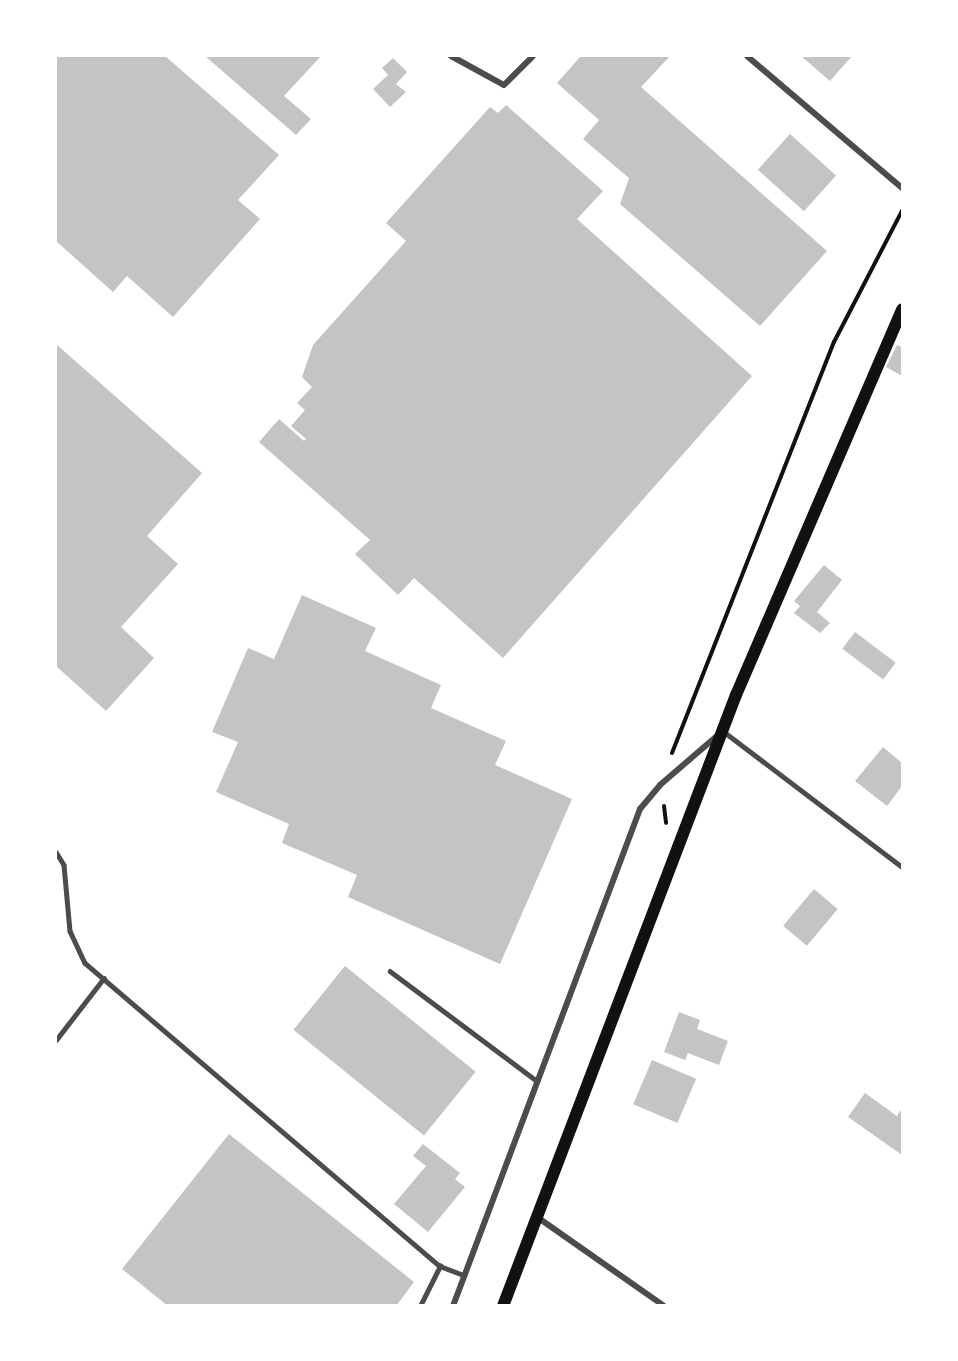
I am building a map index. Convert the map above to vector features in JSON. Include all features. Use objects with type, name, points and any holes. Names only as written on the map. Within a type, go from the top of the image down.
[{"type":"main road","points":[[503,1305],[722,730],[903,309]]},
{"type":"street","points":[[451,56],[504,85],[533,56]]},
{"type":"street","points":[[747,56],[903,188]]},
{"type":"street","points":[[453,1305],[640,809],[660,785],[722,730]]},
{"type":"street","points":[[536,1217],[664,1305]]},
{"type":"lane","points":[[722,730],[903,867]]},
{"type":"lane","points":[[56,852],[64,865],[70,931],[85,963],[440,1266],[464,1275]]},
{"type":"lane","points":[[390,971],[537,1081]]},
{"type":"lane","points":[[56,1040],[104,978]]},
{"type":"lane","points":[[420,1305],[440,1266]]},
{"type":"path","points":[[660,785],[834,342],[903,211]]},
{"type":"building","points":[[56,56],[165,56],[279,155],[238,200],[260,219],[173,317],[127,276],[113,292],[56,241]]},
{"type":"building","points":[[205,56],[321,56],[284,96],[311,119],[296,135]]},
{"type":"building","points":[[581,56],[670,56],[641,87],[827,251],[760,326],[620,204],[629,178],[583,139],[599,120],[557,83]]},
{"type":"building","points":[[801,56],[852,56],[830,81]]},
{"type":"building","points":[[393,58],[407,72],[396,84],[406,92],[390,107],[373,89],[388,75],[382,68]]},
{"type":"building","points":[[506,105],[603,191],[577,219],[752,376],[503,658],[414,578],[398,595],[355,554],[370,540],[259,442],[279,419],[304,441],[306,439],[291,426],[305,410],[297,403],[312,387],[302,377],[313,345],[406,241],[386,223],[490,107],[498,113]]},
{"type":"building","points":[[790,134],[836,175],[804,211],[758,170]]},
{"type":"building","points":[[56,344],[202,473],[147,536],[178,564],[121,627],[154,658],[106,711],[56,666]]},
{"type":"building","points":[[897,345],[902,347],[902,376],[886,367]]},
{"type":"building","points":[[824,565],[842,580],[817,612],[830,623],[820,633],[794,613],[800,606],[794,601]]},
{"type":"building","points":[[302,595],[376,628],[365,651],[441,685],[431,708],[506,741],[495,765],[572,799],[500,964],[348,897],[357,875],[282,843],[289,824],[216,792],[238,742],[212,732],[248,648],[274,659]]},
{"type":"building","points":[[855,632],[896,663],[883,679],[842,649]]},
{"type":"building","points":[[883,747],[902,763],[902,786],[887,806],[855,781]]},
{"type":"building","points":[[814,889],[838,909],[807,946],[783,926]]},
{"type":"building","points":[[345,966],[476,1072],[424,1135],[293,1030]]},
{"type":"building","points":[[679,1012],[700,1020],[697,1029],[728,1041],[719,1065],[688,1053],[685,1060],[664,1052]]},
{"type":"building","points":[[652,1060],[696,1079],[677,1123],[633,1104]]},
{"type":"building","points":[[865,1093],[897,1116],[902,1108],[902,1155],[848,1117]]},
{"type":"building","points":[[229,1134],[414,1282],[396,1306],[168,1306],[122,1269]]},
{"type":"building","points":[[423,1144],[460,1173],[455,1179],[465,1187],[428,1232],[394,1204],[426,1166],[413,1156]]}]
